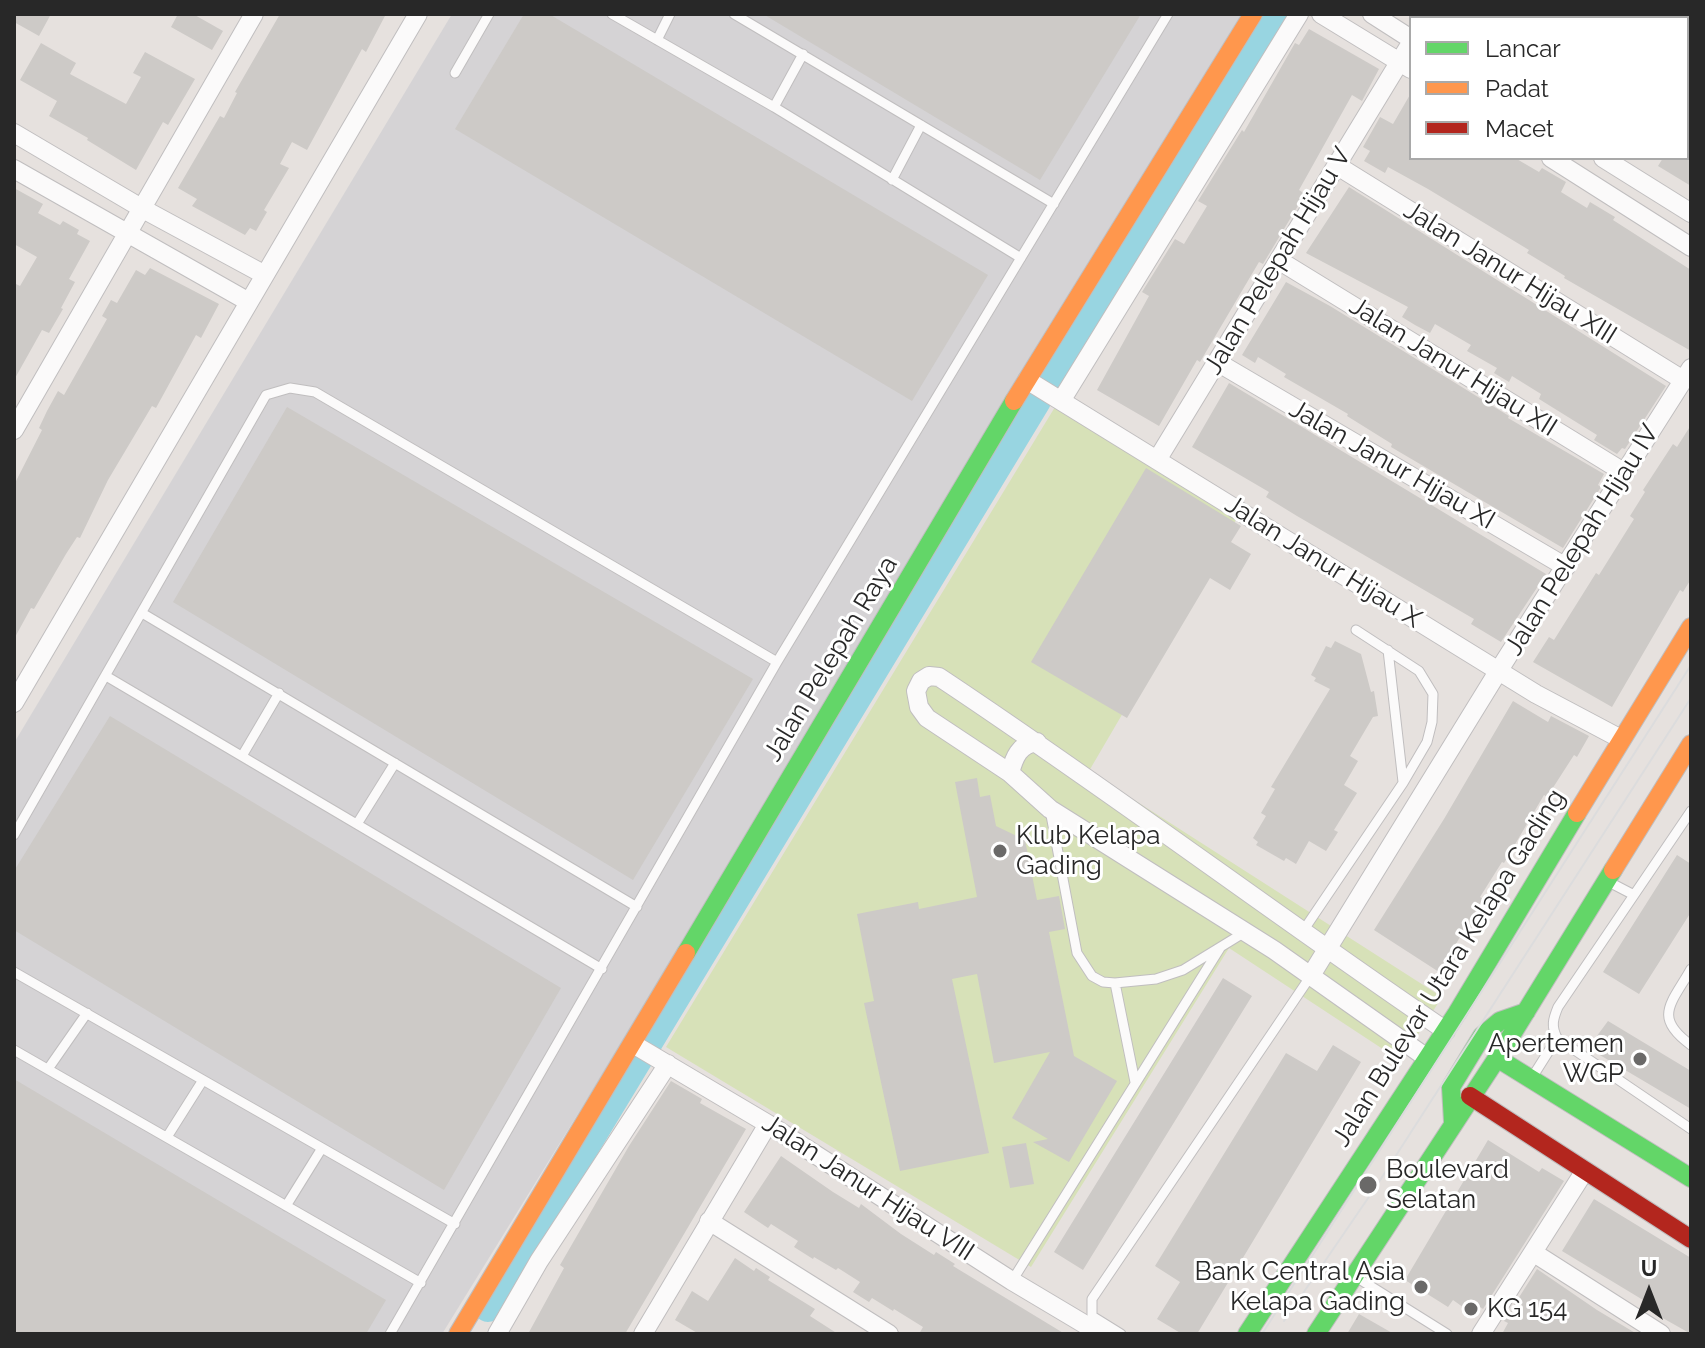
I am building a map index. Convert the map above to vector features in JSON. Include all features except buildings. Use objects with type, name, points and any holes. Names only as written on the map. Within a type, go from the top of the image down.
[{"type":"street","points":[[14,430],[254,14]]},
{"type":"street","points":[[14,703],[418,14]]},
{"type":"street","name":"Jalan Pelepah Raya","points":[[458,1334],[635,1045],[1027,380],[1253,14]]},
{"type":"street","points":[[1054,396],[1299,14]]},
{"type":"street","points":[[1321,14],[1405,66]]},
{"type":"street","points":[[1372,14],[1409,40]]},
{"type":"street","name":"Jalan Pelepah Hijau V","points":[[1157,460],[1336,165],[1405,66]]},
{"type":"street","points":[[14,133],[143,209],[265,275]]},
{"type":"street","points":[[1554,160],[1691,247]]},
{"type":"street","points":[[1606,160],[1691,213]]},
{"type":"street","name":"Jalan Janur Hijau XIII","points":[[1336,165],[1687,374]]},
{"type":"street","points":[[14,169],[249,302]]},
{"type":"street","name":"Jalan Janur Hijau XII","points":[[1280,261],[1625,473]]},
{"type":"street","name":"Jalan Janur Hijau XI","points":[[1217,362],[1566,567]]},
{"type":"street","name":"Jalan Pelepah Hijau IV","points":[[1310,977],[1499,670],[1687,374]]},
{"type":"street","name":"Jalan Janur Hijau X","points":[[1027,380],[1536,694],[1621,739]]},
{"type":"street","name":"Jalan Bulevar Utara Kelapa Gading","points":[[1247,1334],[1446,1031],[1691,627]]},
{"type":"street","points":[[1446,1031],[1327,950],[1037,742],[939,677],[929,676],[921,681],[916,691],[917,701],[927,718],[1010,773],[1050,809],[1245,932],[1310,977],[1423,1066],[1446,1078],[1451,1087]]},
{"type":"street","points":[[1010,773],[1018,752],[1028,743],[1037,742]]},
{"type":"street","points":[[1316,1334],[1497,1058],[1691,744]]},
{"type":"street","points":[[1453,1122],[1451,1087],[1482,1036],[1500,1021],[1526,1012]]},
{"type":"street","points":[[1457,1013],[1469,1032],[1482,1036]]},
{"type":"street","name":"Jalan Janur Hijau VIII","points":[[635,1045],[768,1124],[1012,1281],[1101,1334]]},
{"type":"street","points":[[1497,1058],[1691,1178]]},
{"type":"street","points":[[497,1334],[663,1062]]},
{"type":"street","points":[[1470,1096],[1691,1239]]},
{"type":"street","points":[[643,1334],[768,1124]]},
{"type":"street","points":[[1481,1334],[1584,1172]]},
{"type":"street","points":[[709,1221],[889,1334]]},
{"type":"street","points":[[1534,1253],[1661,1334]]},
{"type":"lane","points":[[455,73],[489,14]]},
{"type":"lane","points":[[612,14],[774,107],[1021,258]]},
{"type":"lane","points":[[657,40],[670,14]]},
{"type":"lane","points":[[734,14],[1054,204]]},
{"type":"lane","points":[[390,1334],[777,662],[1168,14]]},
{"type":"lane","points":[[774,107],[803,54]]},
{"type":"lane","points":[[892,180],[921,125]]},
{"type":"lane","points":[[14,835],[266,395],[290,388],[315,392],[777,662]]},
{"type":"lane","points":[[142,613],[637,907]]},
{"type":"lane","points":[[1303,931],[1403,783],[1427,742],[1432,722],[1433,694],[1419,671],[1356,630]]},
{"type":"lane","points":[[1388,650],[1403,783]]},
{"type":"lane","points":[[106,676],[602,969]]},
{"type":"lane","points":[[242,756],[279,693]]},
{"type":"lane","points":[[357,824],[395,763]]},
{"type":"lane","points":[[1050,809],[1077,953],[1092,976],[1103,982],[1115,983],[1156,979],[1183,970],[1245,932]]},
{"type":"lane","points":[[1691,811],[1553,1018],[1557,1038],[1691,1129]]},
{"type":"lane","points":[[1607,881],[1634,895]]},
{"type":"lane","points":[[1012,1281],[1220,948]]},
{"type":"lane","points":[[1691,969],[1669,1007],[1667,1020],[1674,1033],[1691,1045]]},
{"type":"lane","points":[[14,972],[455,1224]]},
{"type":"lane","points":[[1121,1334],[1092,1316],[1092,1299],[1310,977]]},
{"type":"lane","points":[[1115,983],[1135,1082]]},
{"type":"lane","points":[[48,1069],[87,1013]]},
{"type":"lane","points":[[1530,1079],[1557,1038]]},
{"type":"lane","points":[[14,1050],[421,1283]]},
{"type":"lane","points":[[167,1137],[203,1080]]},
{"type":"lane","points":[[286,1206],[322,1148]]},
{"type":"lane","points":[[1353,1275],[1447,1334]]},
{"type":"shaded area","points":[[452,14],[1242,14],[840,689],[442,1334],[14,1334],[14,743]]},
{"type":"green space","name":"Klub Kelapa Gading","points":[[1055,407],[1236,520],[1089,771],[1442,997],[1401,1061],[1229,948],[1031,1267],[666,1047]]},
{"type":"waterway","points":[[1050,379],[1273,14]]},
{"type":"waterway","points":[[488,1308],[1037,401]]},
{"type":"tram line","points":[[1262,1334],[1691,665]]},
{"type":"tram line","points":[[1284,1321],[1375,1188],[1691,698]]},
{"type":"traffic: fast","points":[[686,953],[1014,401]]},
{"type":"traffic: fast","points":[[1247,1334],[1457,1013],[1577,813]]},
{"type":"traffic: fast","points":[[1316,1334],[1501,1052],[1613,870]]},
{"type":"traffic: fast","points":[[1453,1122],[1451,1087],[1482,1036],[1500,1021],[1526,1012]]},
{"type":"traffic: fast","points":[[1497,1058],[1691,1178]]},
{"type":"traffic: slow","points":[[1014,401],[1253,14]]},
{"type":"traffic: slow","points":[[1577,813],[1691,627]]},
{"type":"traffic: slow","points":[[1613,870],[1691,744]]},
{"type":"traffic: slow","points":[[458,1334],[686,953]]},
{"type":"traffic: jam","points":[[1470,1096],[1691,1239]]},
{"type":"place","name":"Klub Kelapa Gading","points":[[1000,851]]},
{"type":"place","name":"Apertemen WGP","points":[[1640,1059]]},
{"type":"place","name":"Boulevard Selatan","points":[[1368,1185]]},
{"type":"place","name":"Bank Central Asia Kelapa Gading","points":[[1421,1287]]},
{"type":"place","name":"KG 154","points":[[1471,1309]]}]
